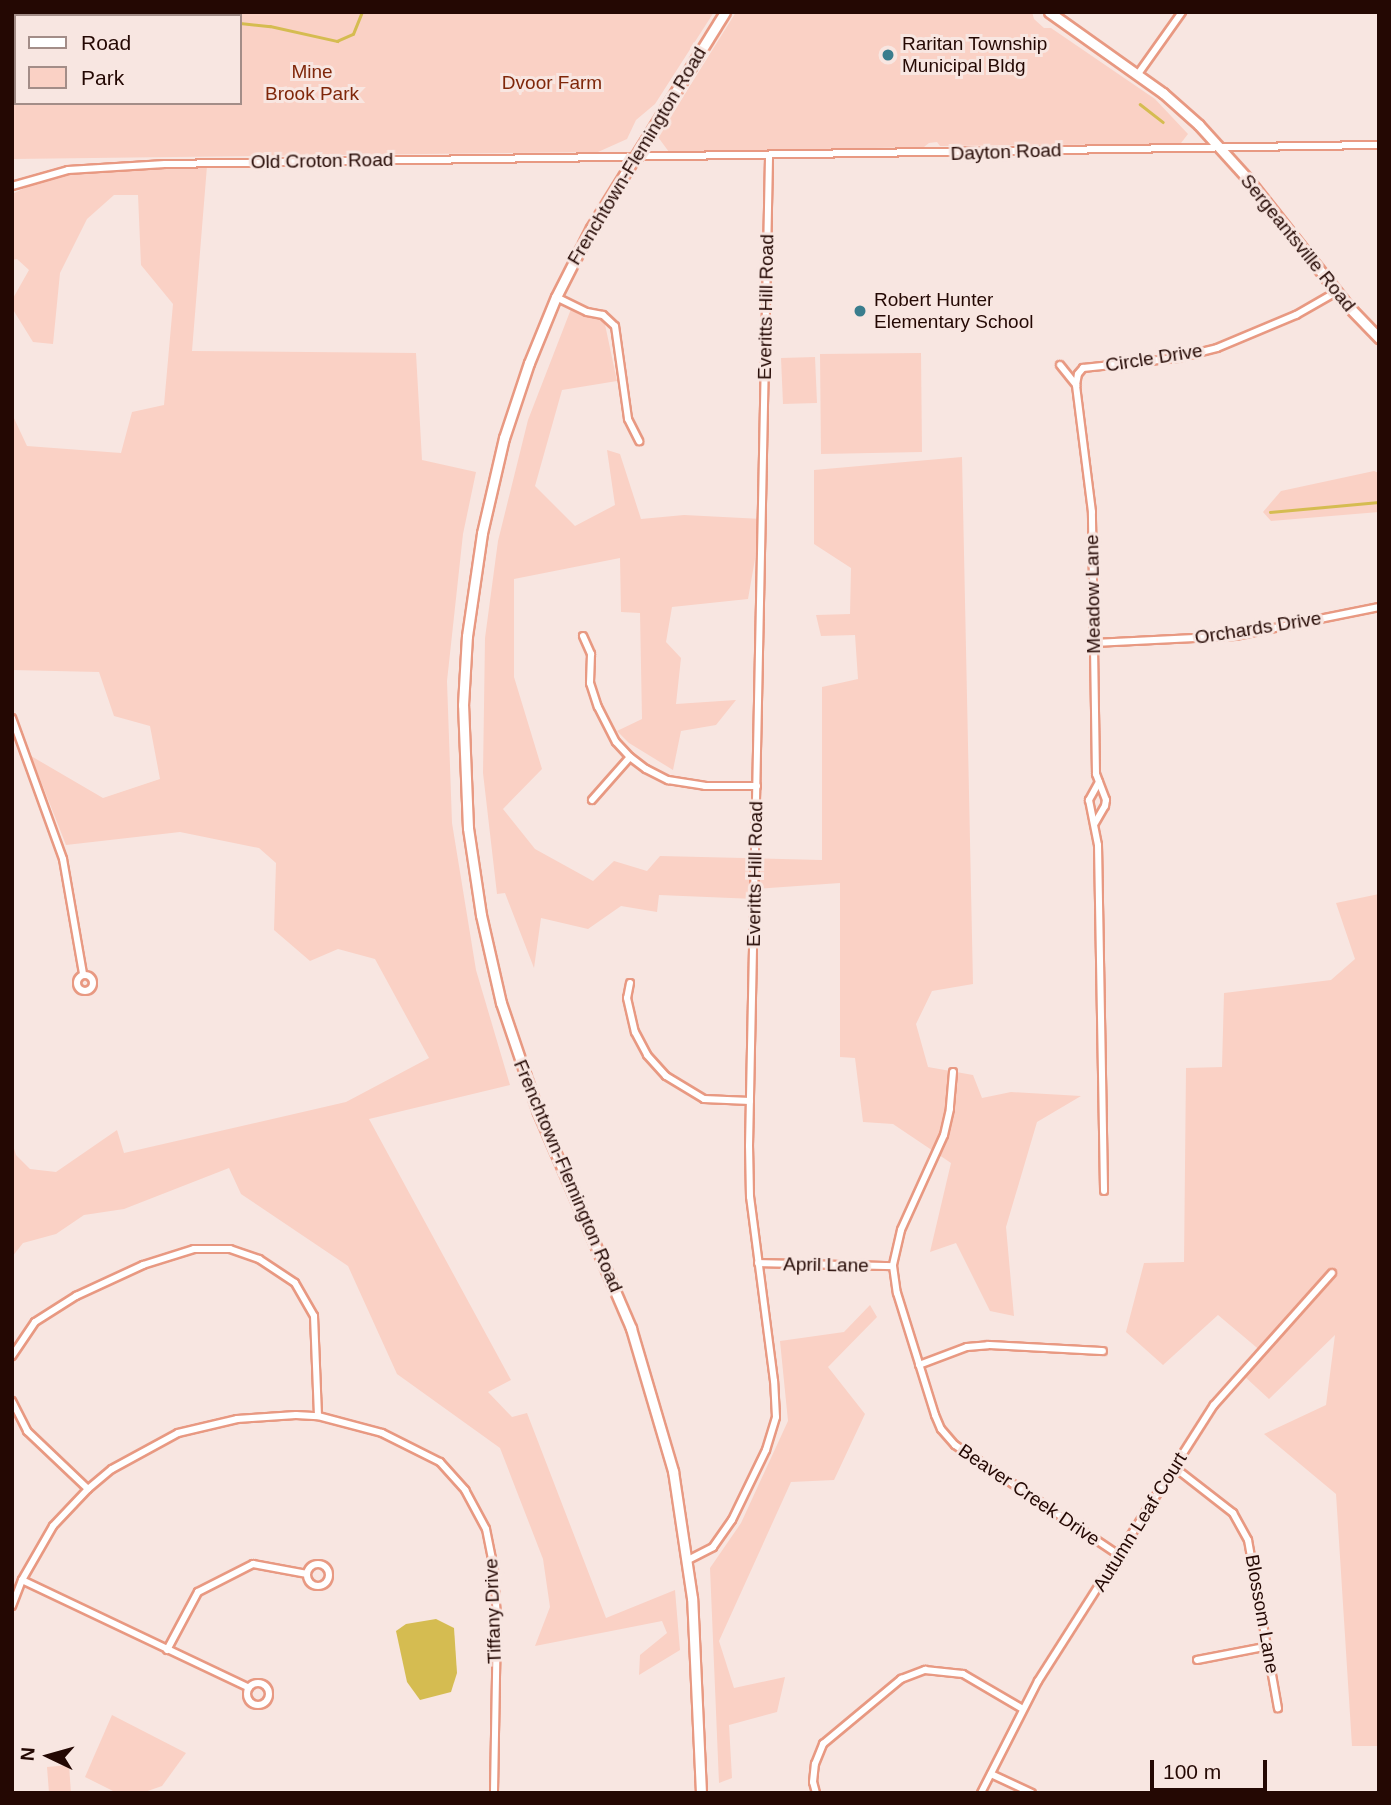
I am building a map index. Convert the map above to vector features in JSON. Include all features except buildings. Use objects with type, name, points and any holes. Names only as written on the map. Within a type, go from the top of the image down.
[{"type":"main road","name":"Frenchtown-Flemington Road","points":[[701,1793],[697,1675],[688,1560],[667,1447],[639,1351],[538,1112],[501,1003],[481,915],[468,828],[463,705],[467,636],[478,553],[504,438],[529,363],[556,296],[591,228],[727,12]]},
{"type":"main road","name":"Sergeantsville Road","points":[[1049,12],[1163,93],[1219,146],[1336,292],[1379,338]]},
{"type":"street","points":[[1138,74],[1182,12]]},
{"type":"street","name":"Dayton Road","points":[[634,157],[1379,145]]},
{"type":"street","name":"Everitts Hill Road","points":[[688,1560],[713,1547],[746,1495],[772,1434],[776,1400],[750,1197],[769,156]]},
{"type":"street","name":"Old Croton Road","points":[[12,186],[68,170],[127,165],[634,157]]},
{"type":"street","name":"Circle Drive","points":[[1076,385],[1083,368],[1164,360],[1217,348],[1297,315],[1336,292]]},
{"type":"street","points":[[556,296],[587,312],[603,316],[615,326],[628,419],[639,442]]},
{"type":"street","points":[[1060,365],[1076,385]]},
{"type":"street","name":"Meadow Lane","points":[[1076,385],[1092,512],[1096,774],[1105,806],[1095,823]]},
{"type":"street","name":"Orchards Drive","points":[[1094,643],[1235,636],[1379,607]]},
{"type":"street","points":[[583,636],[591,654],[590,683],[598,707],[616,742],[630,757],[668,780],[705,786],[757,786]]},
{"type":"street","points":[[12,718],[63,859],[83,974]]},
{"type":"street","points":[[592,800],[630,757]]},
{"type":"street","name":"Meadow Lane","points":[[1099,782],[1089,800],[1095,823],[1104,1191]]},
{"type":"street","points":[[630,983],[626,998],[635,1032],[648,1055],[666,1076],[704,1099],[750,1101]]},
{"type":"street","name":"Beaver Creek Drive","points":[[953,1072],[950,1109],[944,1135],[901,1230],[893,1266],[897,1293],[934,1415],[941,1429],[955,1445],[1119,1555]]},
{"type":"street","points":[[12,1356],[35,1322],[76,1296],[142,1265],[194,1249],[230,1249],[259,1259],[295,1283],[314,1316],[318,1416]]},
{"type":"street","name":"April Lane","points":[[758,1263],[893,1266]]},
{"type":"street","name":"Autumn Leaf Court","points":[[981,1793],[1023,1709],[1214,1405],[1332,1273]]},
{"type":"street","points":[[919,1365],[967,1347],[988,1345],[1103,1351]]},
{"type":"street","points":[[12,1401],[27,1431],[88,1489]]},
{"type":"street","name":"Tiffany Drive","points":[[12,1606],[22,1580],[53,1526],[88,1489],[112,1469],[178,1433],[237,1419],[318,1416],[382,1433],[440,1462],[465,1490],[486,1529],[494,1569],[497,1619],[494,1793]]},
{"type":"street","name":"Blossom Lane","points":[[1174,1467],[1233,1513],[1248,1540],[1278,1708]]},
{"type":"street","points":[[167,1650],[198,1592],[253,1564],[307,1574]]},
{"type":"street","points":[[22,1580],[249,1688]]},
{"type":"street","points":[[1197,1660],[1269,1646]]},
{"type":"street","points":[[816,1793],[813,1782],[815,1764],[823,1744],[901,1679],[925,1670],[963,1674],[1023,1709]]},
{"type":"street","points":[[991,1774],[1032,1793]]},
{"type":"green space","points":[[12,12],[714,12],[655,104],[636,120],[627,139],[598,152],[12,159]]},
{"type":"green space","points":[[736,12],[1032,12],[1034,19],[1044,28],[1051,28],[1155,99],[1188,134],[1181,143],[1170,144],[940,146],[937,142],[924,147],[669,152],[658,137]]},
{"type":"green space","points":[[207,166],[192,351],[416,353],[422,460],[476,472],[463,534],[447,681],[452,823],[476,970],[510,1085],[369,1119],[511,1380],[488,1392],[512,1417],[527,1413],[606,1618],[675,1590],[680,1650],[639,1675],[640,1655],[667,1633],[662,1621],[535,1646],[550,1607],[543,1559],[500,1448],[397,1374],[348,1266],[241,1194],[229,1168],[124,1209],[84,1215],[56,1234],[23,1243],[12,1257],[12,1142],[16,1155],[30,1169],[56,1172],[117,1130],[124,1153],[346,1102],[429,1058],[375,959],[338,949],[310,961],[274,930],[276,863],[259,848],[180,832],[66,845],[31,756],[103,798],[160,779],[150,726],[114,716],[99,672],[12,670],[12,414],[27,446],[121,453],[132,412],[164,405],[173,304],[141,265],[138,195],[114,195],[87,219],[60,273],[53,344],[33,342],[12,308],[12,300],[29,270],[17,259],[12,260],[12,194],[61,171]]},
{"type":"green space","points":[[571,309],[603,315],[617,381],[562,390],[535,486],[575,526],[615,505],[607,450],[620,454],[641,519],[684,515],[762,519],[748,599],[672,607],[666,642],[681,658],[676,704],[736,700],[716,725],[681,731],[673,770],[629,743],[617,731],[642,719],[640,613],[621,612],[620,558],[514,579],[514,677],[542,769],[503,809],[535,849],[593,881],[614,861],[647,871],[660,856],[822,860],[822,687],[858,679],[855,635],[821,636],[816,615],[850,614],[851,568],[814,544],[814,470],[962,457],[973,984],[932,991],[916,1024],[928,1067],[973,1075],[982,1098],[1011,1092],[1081,1096],[1037,1122],[1006,1227],[1014,1316],[990,1311],[956,1243],[930,1252],[951,1163],[893,1124],[863,1122],[855,1058],[840,1057],[840,883],[756,889],[755,899],[659,895],[657,912],[621,906],[588,929],[541,918],[534,968],[505,893],[497,894],[483,773],[485,638],[498,541],[528,420]]},
{"type":"green space","points":[[921,353],[922,452],[821,454],[820,354]]},
{"type":"green space","points":[[815,357],[817,403],[783,404],[781,358]]},
{"type":"green space","points":[[1374,471],[1379,473],[1379,512],[1271,521],[1263,512],[1281,491]]},
{"type":"green space","points":[[1379,894],[1379,1746],[1352,1746],[1336,1494],[1264,1434],[1326,1405],[1335,1335],[1269,1399],[1243,1375],[1262,1352],[1218,1315],[1163,1365],[1126,1332],[1144,1263],[1184,1262],[1186,1068],[1222,1067],[1224,993],[1331,980],[1355,959],[1336,903]]},
{"type":"green space","points":[[870,1305],[877,1317],[828,1367],[865,1414],[834,1480],[791,1482],[719,1641],[734,1688],[785,1677],[777,1712],[729,1725],[732,1778],[719,1783],[710,1568],[741,1523],[788,1421],[780,1341],[844,1332]]},
{"type":"green space","points":[[112,1715],[186,1753],[162,1786],[142,1793],[117,1793],[85,1777]]},
{"type":"green space","points":[[69,1765],[71,1793],[49,1793],[47,1767]]},
{"type":"shaded area","points":[[436,1619],[454,1628],[457,1673],[451,1692],[420,1700],[407,1682],[396,1631],[406,1624]]},
{"type":"waterway","points":[[242,23],[270,26],[337,41],[353,34],[362,12]]},
{"type":"waterway","points":[[1140,104],[1163,122]]},
{"type":"waterway","points":[[1270,512],[1379,502]]},
{"type":"place","name":"Raritan Township Municipal Bldg","points":[[888,55]]},
{"type":"place","name":"Robert Hunter Elementary School","points":[[860,311]]},
{"type":"park label","name":"Mine Brook Park","points":[[312,83]]},
{"type":"park label","name":"Dvoor Farm","points":[[552,83]]}]
